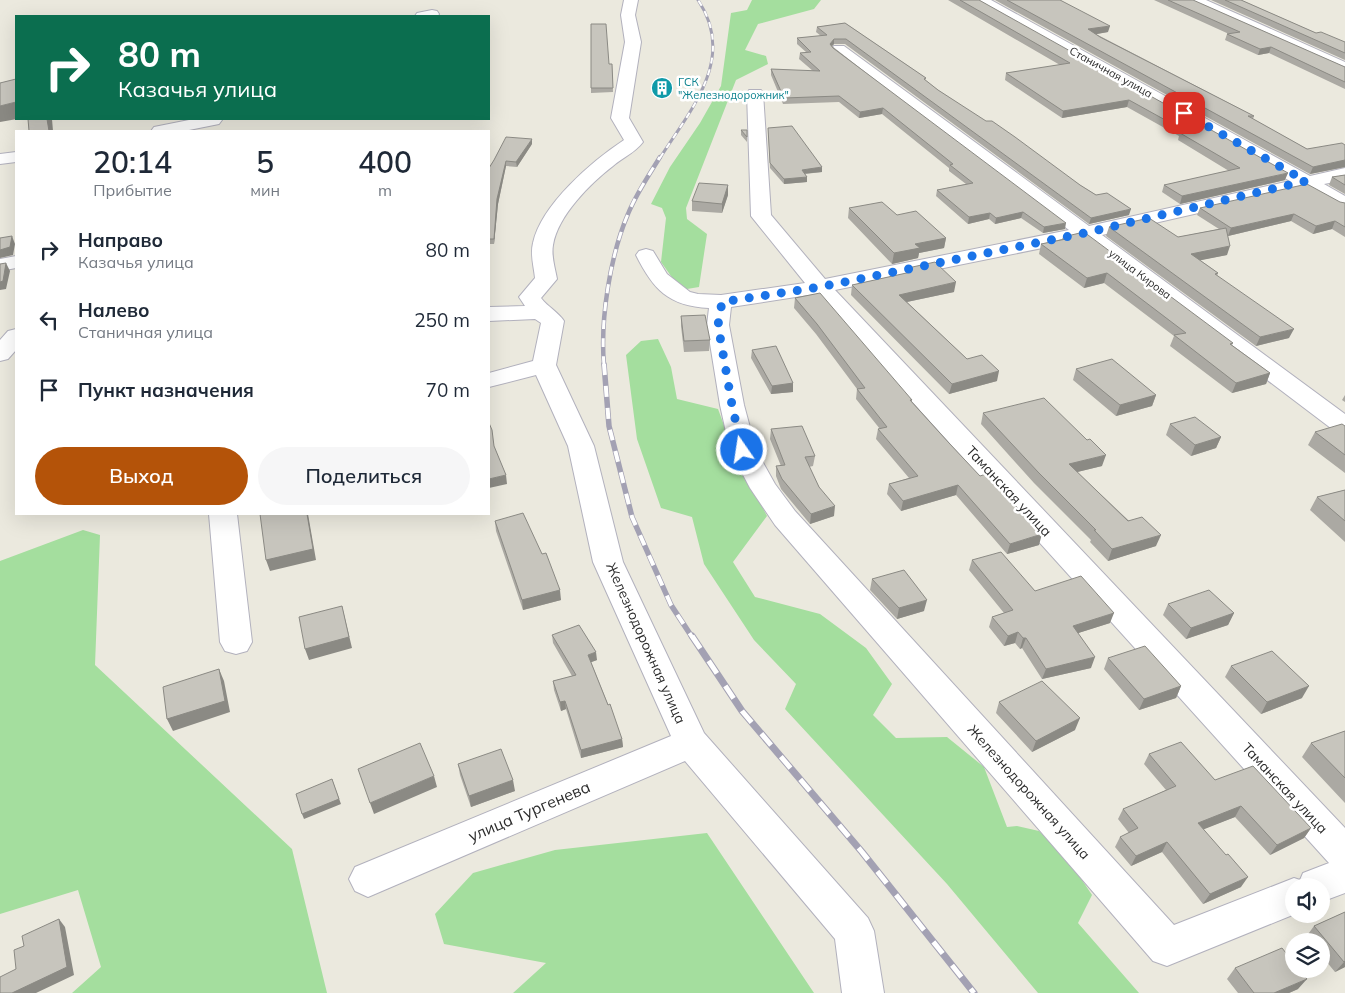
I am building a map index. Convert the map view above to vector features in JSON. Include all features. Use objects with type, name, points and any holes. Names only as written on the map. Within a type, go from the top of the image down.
[{"type":"street","points":[[535,305],[546,279],[543,242],[560,209],[584,182],[616,153],[634,142],[620,118],[632,42],[628,15],[631,0]]},
{"type":"street","name":"Станичная улица","points":[[981,0],[1345,204]]},
{"type":"street","points":[[1195,0],[1345,68]]},
{"type":"street","name":"улица Кирова","points":[[839,49],[1345,426]]},
{"type":"street","name":"Таманская улица","points":[[755,94],[761,216],[820,287],[1345,854]]},
{"type":"street","points":[[167,130],[216,123]]},
{"type":"street","points":[[0,159],[15,157]]},
{"type":"street","points":[[646,255],[658,278],[682,297],[698,301],[722,302],[820,287],[1085,233],[1306,181],[1345,174]]},
{"type":"street","points":[[0,265],[15,262]]},
{"type":"street","name":"Железнодорожная улица","points":[[722,302],[718,325],[742,450],[764,488],[785,518],[1167,947],[1285,900]]},
{"type":"street","points":[[498,314],[535,305]]},
{"type":"street","points":[[490,380],[544,365],[553,321],[535,305]]},
{"type":"street","points":[[0,322],[15,325]]},
{"type":"street","points":[[0,354],[15,337]]},
{"type":"street","name":"Железнодорожная улица","points":[[544,365],[581,446],[608,562],[691,743],[854,931],[863,993]]},
{"type":"street","points":[[222,515],[236,642]]},
{"type":"street","name":"улица Тургенева","points":[[368,879],[691,743]]},
{"type":"street","points":[[1330,881],[1345,875]]},
{"type":"green space","points":[[752,0],[821,0],[814,9],[758,24],[745,50],[766,56],[768,64],[736,80],[686,208],[687,219],[707,234],[699,287],[681,290],[661,262],[666,218],[662,208],[651,204],[670,167],[700,123],[721,86],[731,13],[747,10]]},
{"type":"green space","points":[[658,339],[671,367],[677,399],[718,409],[735,455],[767,516],[733,562],[755,597],[820,614],[866,648],[892,684],[873,715],[896,738],[947,737],[984,767],[1007,827],[1017,826],[1039,831],[1068,859],[1092,895],[1078,923],[1139,993],[1038,993],[947,884],[785,709],[796,684],[754,640],[704,564],[692,517],[661,508],[637,439],[626,355],[641,341]]},
{"type":"green space","points":[[83,530],[100,535],[95,665],[292,849],[327,993],[72,993],[101,967],[78,890],[0,914],[0,561]]},
{"type":"green space","points":[[707,833],[814,993],[513,993],[546,963],[444,944],[435,914],[473,873],[555,850]]},
{"type":"building","points":[[960,0],[979,0],[1288,173],[1182,196],[1164,185],[1240,168],[1180,133],[1187,132],[1129,100],[1063,111],[1006,73],[1070,63]]},
{"type":"building","points":[[1007,0],[1060,0],[1110,26],[1088,29],[1100,37],[1254,116],[1248,116],[1307,149],[1342,143],[1345,145],[1345,160],[1313,167]]},
{"type":"building","points":[[1168,0],[1193,0],[1345,67],[1345,82],[1271,47],[1260,49],[1227,34],[1240,32]]},
{"type":"building","points":[[1225,0],[1241,0],[1316,33],[1321,32],[1345,42],[1345,53]]},
{"type":"building","points":[[845,23],[926,78],[924,79],[938,90],[986,121],[992,121],[1080,185],[1096,195],[1107,193],[1131,209],[1091,218],[846,39],[834,39],[830,44],[1066,223],[1044,227],[1023,212],[996,218],[990,213],[969,217],[937,190],[973,183],[950,165],[953,164],[883,108],[860,112],[839,96],[784,98],[771,69],[820,71],[800,53],[811,52],[797,38],[827,35],[817,27]]},
{"type":"building","points":[[591,24],[606,24],[609,64],[612,64],[613,88],[591,88]]},
{"type":"building","points":[[15,79],[15,102],[0,106],[0,83]]},
{"type":"building","points":[[28,120],[47,120],[49,130],[29,130]]},
{"type":"building","points":[[792,126],[822,167],[802,170],[807,177],[784,179],[770,163],[768,128]]},
{"type":"building","points":[[741,130],[747,130],[747,137]]},
{"type":"building","points":[[506,137],[532,139],[516,162],[506,161],[497,199],[494,239],[490,239],[490,166]]},
{"type":"building","points":[[1345,175],[1345,185],[1332,177]]},
{"type":"building","points":[[699,183],[728,185],[722,204],[692,201]]},
{"type":"building","points":[[1307,184],[1345,203],[1345,227],[1335,221],[1316,226],[1294,214],[1231,228],[1200,208]]},
{"type":"building","points":[[882,202],[897,215],[916,211],[946,238],[915,244],[920,248],[894,253],[849,208]]},
{"type":"building","points":[[1149,218],[1178,237],[1226,228],[1230,246],[1191,254],[1218,273],[1215,274],[1294,329],[1260,337],[1109,227]]},
{"type":"building","points":[[1084,232],[1233,343],[1230,344],[1270,373],[1236,383],[1174,335],[1186,333],[1107,273],[1087,278],[1041,244],[1066,239],[1063,237]]},
{"type":"building","points":[[12,236],[10,247],[0,250],[0,238]]},
{"type":"building","points":[[935,262],[956,282],[899,295],[967,359],[982,355],[999,371],[952,384],[852,285],[911,272],[908,268]]},
{"type":"building","points":[[6,263],[3,281],[0,282],[0,264]]},
{"type":"building","points":[[820,293],[912,400],[910,400],[949,443],[980,476],[986,474],[1042,534],[1010,544],[958,485],[903,501],[889,484],[918,476],[878,429],[887,427],[857,389],[865,388],[795,298]]},
{"type":"building","points":[[705,315],[710,340],[684,341],[681,316]]},
{"type":"building","points":[[776,346],[793,383],[772,386],[752,350]]},
{"type":"building","points":[[1112,359],[1156,395],[1120,405],[1076,369]]},
{"type":"building","points":[[1044,398],[1087,440],[1090,439],[1106,455],[1069,464],[1128,521],[1142,517],[1161,535],[1112,549],[983,413]]},
{"type":"building","points":[[1195,417],[1221,437],[1195,445],[1170,424]]},
{"type":"building","points":[[1342,424],[1345,426],[1345,455],[1315,432]]},
{"type":"building","points":[[490,425],[494,446],[506,475],[490,479]]},
{"type":"building","points":[[802,426],[815,456],[805,457],[819,487],[835,506],[811,514],[782,479],[776,466],[785,465],[771,429]]},
{"type":"building","points":[[1345,490],[1345,521],[1317,497]]},
{"type":"building","points":[[523,513],[542,554],[546,553],[560,590],[522,600],[495,521]]},
{"type":"building","points":[[260,515],[307,515],[313,549],[266,560]]},
{"type":"building","points":[[1001,552],[1035,591],[1081,576],[1114,613],[1073,626],[1095,657],[1046,669],[1026,638],[1023,638],[1018,632],[1008,636],[992,617],[1013,610],[972,560]]},
{"type":"building","points":[[904,570],[927,600],[899,608],[872,579]]},
{"type":"building","points":[[1209,590],[1234,613],[1191,628],[1168,604]]},
{"type":"building","points":[[342,606],[349,637],[305,649],[299,617]]},
{"type":"building","points":[[579,625],[596,652],[588,655],[608,705],[610,704],[622,739],[581,750],[565,701],[560,702],[553,681],[576,675],[552,635]]},
{"type":"building","points":[[1145,646],[1181,686],[1144,699],[1108,658]]},
{"type":"building","points":[[1272,651],[1309,686],[1267,702],[1231,666]]},
{"type":"building","points":[[219,669],[225,701],[167,719],[163,687]]},
{"type":"building","points":[[1042,681],[1080,718],[1036,741],[999,702]]},
{"type":"building","points":[[1345,731],[1345,778],[1311,743]]},
{"type":"building","points":[[1181,742],[1215,780],[1253,766],[1311,828],[1277,845],[1241,806],[1198,823],[1248,877],[1210,894],[1167,842],[1136,856],[1120,837],[1138,828],[1123,809],[1176,786],[1149,754]]},
{"type":"building","points":[[420,743],[434,776],[370,803],[358,769]]},
{"type":"building","points":[[501,749],[513,780],[469,796],[458,764]]},
{"type":"building","points":[[332,779],[339,799],[302,814],[296,794]]},
{"type":"building","points":[[1345,912],[1344,962],[1330,945],[1330,933],[1320,933],[1314,926],[1321,923],[1330,923],[1330,919]]},
{"type":"building","points":[[59,919],[67,967],[12,993],[0,993],[0,977],[16,969],[14,950],[24,946],[22,936]]},
{"type":"building","points":[[1282,948],[1285,952],[1285,978],[1307,979],[1274,993],[1254,993],[1235,968]]},
{"type":"railway","points":[[660,158],[696,102],[711,63],[713,42],[709,21],[698,0]]},
{"type":"railway","points":[[604,365],[605,309],[616,249],[631,207],[660,157]]},
{"type":"railway","points":[[604,364],[609,426],[632,517],[671,605],[692,637]]},
{"type":"railway","points":[[692,636],[742,711],[862,852],[974,993]]},
{"type":"place","name":"ГСК \"Железнодорожник\"","points":[[662,88]]},
{"type":"route","points":[[742,450],[718,325],[722,302],[820,287],[1085,233],[1306,181],[1184,113]]}]
